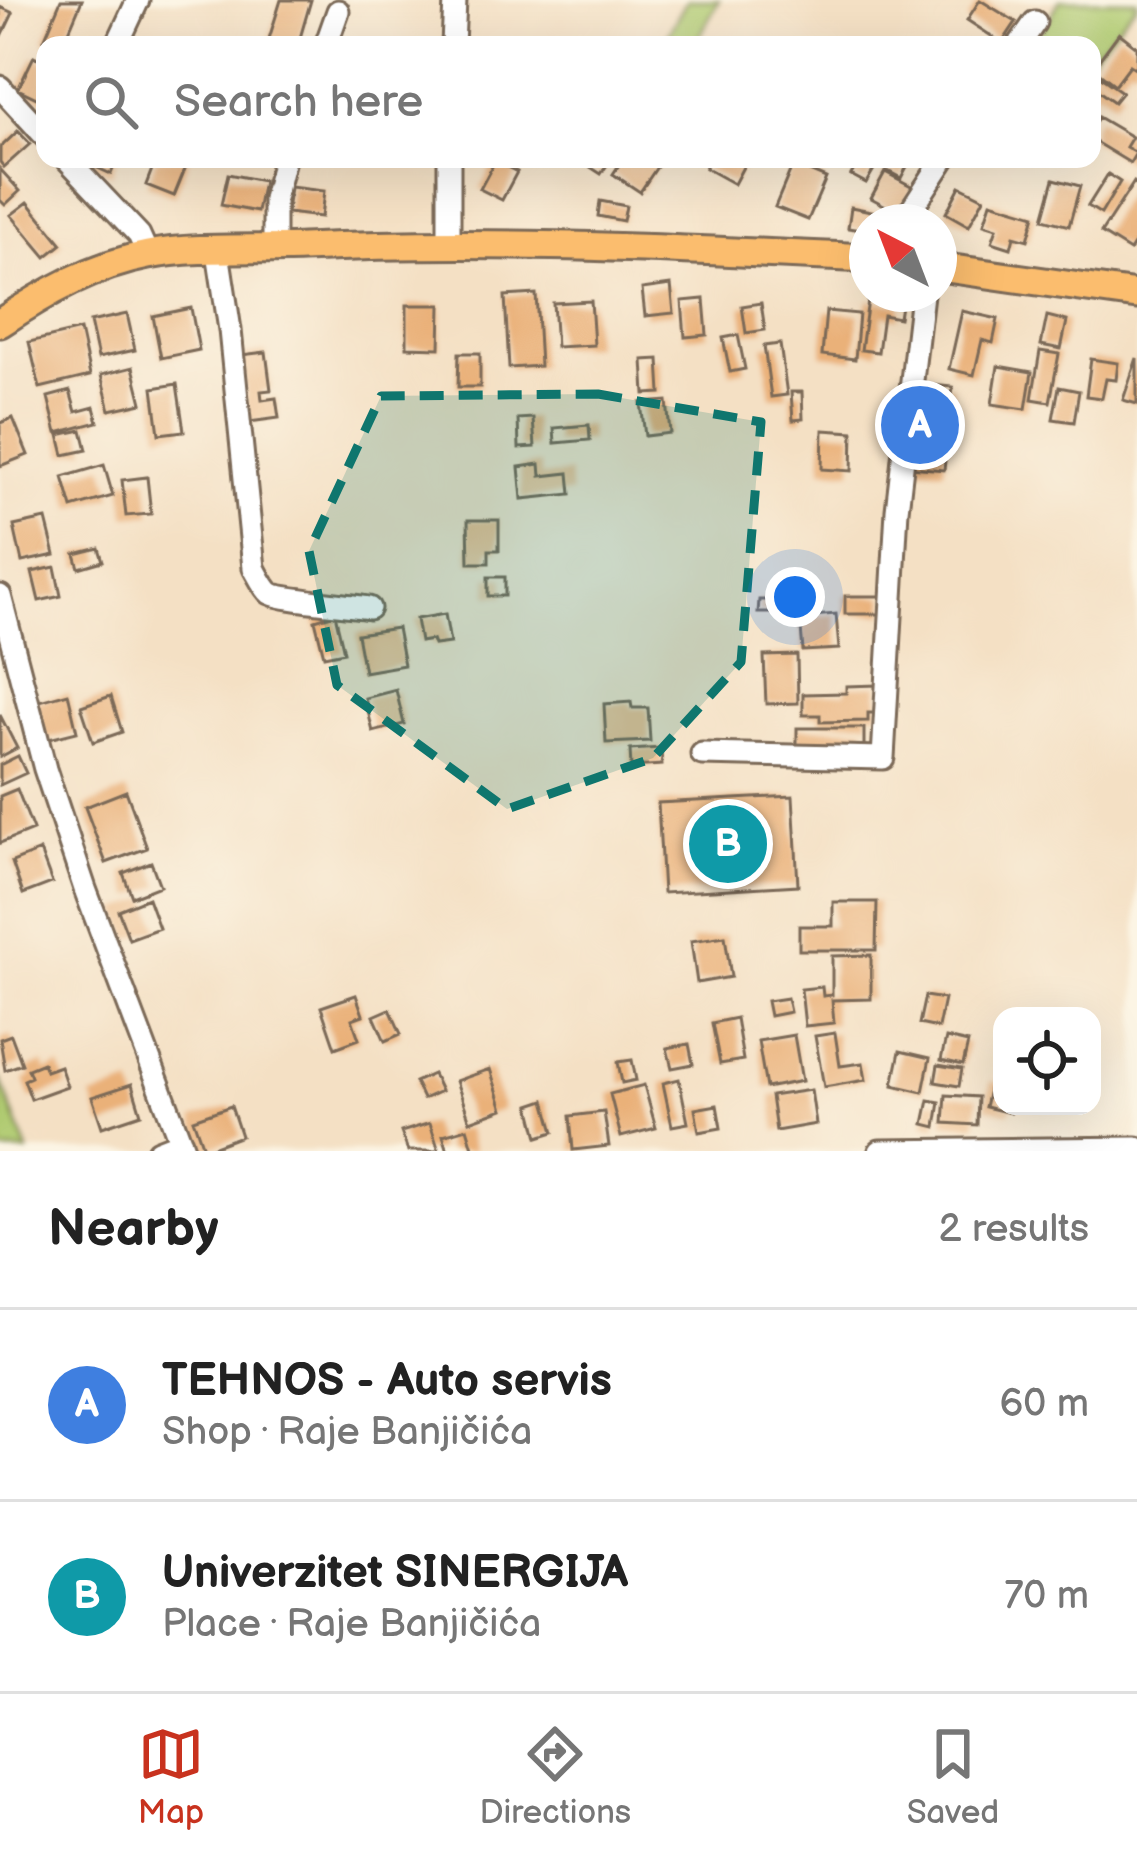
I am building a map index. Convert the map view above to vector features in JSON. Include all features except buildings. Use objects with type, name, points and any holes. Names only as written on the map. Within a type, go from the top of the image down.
[{"type":"main road","points":[[0,322],[88,273],[148,255],[449,244],[674,246],[849,257]]},
{"type":"main road","points":[[957,270],[1137,295]]},
{"type":"street","points":[[121,36],[138,0]]},
{"type":"street","points":[[454,36],[455,0]]},
{"type":"street","points":[[329,36],[338,11]]},
{"type":"street","points":[[1025,36],[1035,22]]},
{"type":"street","points":[[0,88],[36,126]]},
{"type":"street","points":[[76,168],[139,235],[148,255]]},
{"type":"street","points":[[274,250],[274,199],[282,168]]},
{"type":"street","points":[[448,168],[449,244]]},
{"type":"street","points":[[915,204],[938,168]]},
{"type":"street","points":[[218,252],[254,568],[270,593],[289,600],[369,608]]},
{"type":"street","points":[[702,754],[883,758],[897,510],[920,312]]},
{"type":"street","points":[[0,596],[10,682],[182,1147],[158,1151]]},
{"type":"street","points":[[880,1151],[1137,1148]]},
{"type":"highlighted area","points":[[598,394],[761,422],[741,662],[653,758],[507,809],[337,685],[309,551],[381,396]]},
{"type":"green space","points":[[687,0],[719,0],[700,36],[667,36]]},
{"type":"green space","points":[[1060,0],[1137,0],[1101,46],[1101,36],[1039,36]]},
{"type":"green space","points":[[0,1078],[28,1151],[0,1151]]},
{"type":"place","name":"TEHNOS - Auto servis","points":[[920,425]]},
{"type":"place","name":"Univerzitet SINERGIJA","points":[[728,844]]}]
